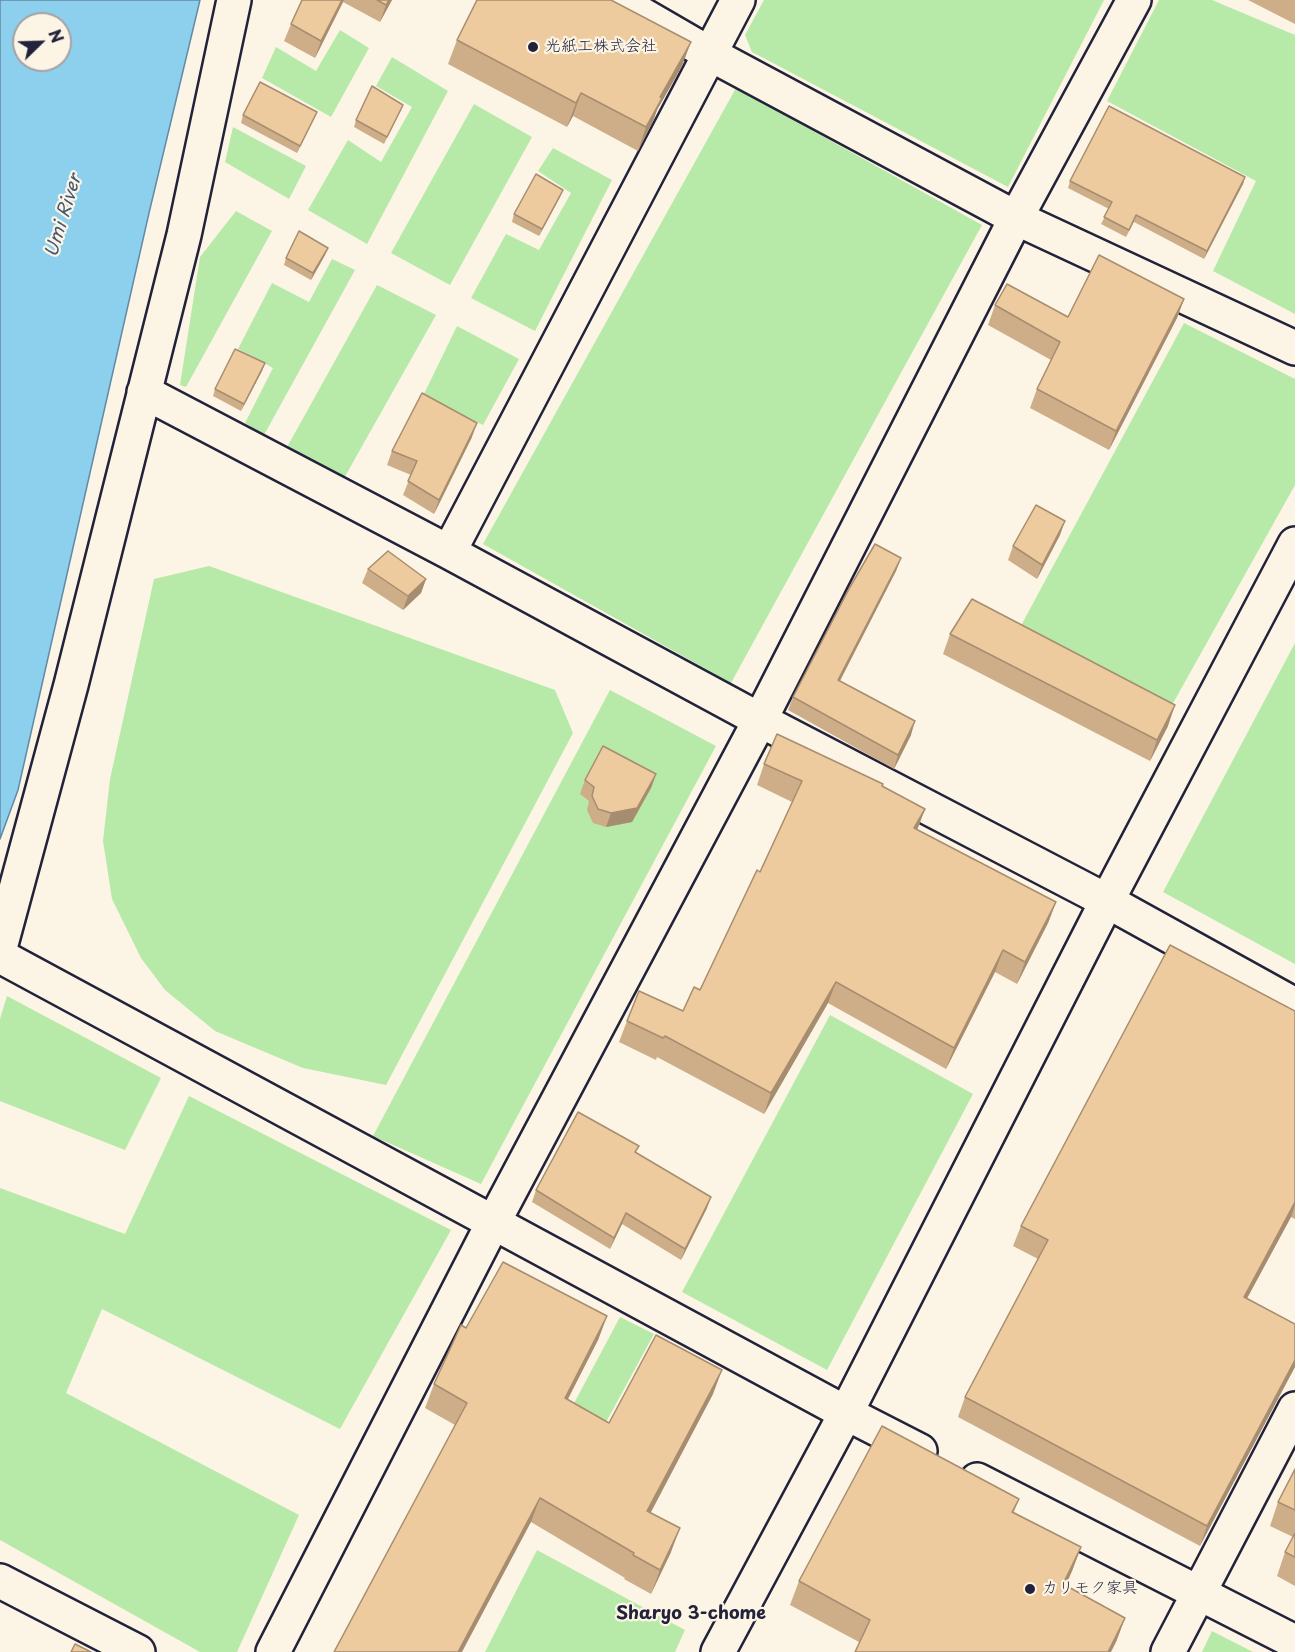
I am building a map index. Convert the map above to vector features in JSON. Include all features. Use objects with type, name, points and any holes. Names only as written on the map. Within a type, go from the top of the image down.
[{"type":"street","points":[[0,948],[71,685],[183,235],[234,0]]},
{"type":"street","points":[[617,0],[710,54],[1016,218],[1295,348]]},
{"type":"street","points":[[448,552],[738,0]]},
{"type":"street","points":[[273,1652],[493,1223],[760,720],[1016,218],[1134,0]]},
{"type":"street","points":[[144,392],[760,720],[1107,901],[1295,1005]]},
{"type":"street","points":[[718,1652],[846,1413],[1107,901],[1295,544]]},
{"type":"street","points":[[0,956],[846,1413],[1295,1642]]},
{"type":"street","points":[[1168,1652],[1295,1409]]},
{"type":"street","points":[[0,1581],[138,1652]]},
{"type":"green space","points":[[764,0],[1104,0],[1008,187],[752,52],[745,35]]},
{"type":"green space","points":[[1159,0],[1212,0],[1295,35],[1295,314],[1213,271],[1256,181],[1107,101]]},
{"type":"green space","points":[[340,30],[369,48],[331,117],[262,78],[276,47],[316,71]]},
{"type":"green space","points":[[392,57],[448,91],[367,244],[308,210],[348,140],[381,162],[412,107],[376,86]]},
{"type":"green space","points":[[736,88],[982,225],[731,683],[483,544]]},
{"type":"green space","points":[[474,104],[532,137],[450,285],[391,253]]},
{"type":"green space","points":[[233,127],[306,166],[289,199],[225,162]]},
{"type":"green space","points":[[553,148],[612,180],[535,331],[471,298],[506,234],[539,250],[571,193],[538,171]]},
{"type":"green space","points":[[236,211],[272,231],[186,387],[180,385],[200,257]]},
{"type":"green space","points":[[332,259],[355,270],[264,435],[245,423],[273,368],[238,349],[272,283],[309,302]]},
{"type":"green space","points":[[377,285],[436,315],[343,480],[286,449]]},
{"type":"green space","points":[[1184,323],[1295,379],[1295,485],[1167,714],[1017,633]]},
{"type":"green space","points":[[457,326],[519,359],[483,425],[423,396]]},
{"type":"green space","points":[[209,566],[555,690],[573,733],[386,1085],[303,1068],[215,1031],[165,990],[141,958],[112,899],[103,841],[110,779],[154,579]]},
{"type":"green space","points":[[1295,643],[1295,964],[1163,892]]},
{"type":"green space","points":[[610,690],[716,746],[481,1184],[373,1136]]},
{"type":"green space","points":[[7,996],[161,1078],[125,1150],[0,1101],[0,1019]]},
{"type":"green space","points":[[830,1015],[973,1094],[827,1370],[682,1292]]},
{"type":"green space","points":[[189,1096],[451,1230],[340,1429],[102,1309],[66,1393],[299,1515],[237,1652],[200,1652],[0,1540],[0,1188],[125,1234]]},
{"type":"green space","points":[[620,1317],[654,1334],[605,1424],[572,1407]]},
{"type":"green space","points":[[537,1550],[685,1630],[675,1652],[485,1652]]},
{"type":"green space","points":[[1212,1631],[1253,1652],[1202,1652]]},
{"type":"water","name":"Umi River","points":[[0,0],[200,0],[149,213],[18,790],[0,839]]},
{"type":"building","points":[[302,0],[342,0],[321,41],[291,24]]},
{"type":"building","points":[[377,0],[389,0],[386,5]]},
{"type":"building","points":[[477,0],[611,0],[691,42],[646,127],[581,93],[576,103],[457,40]]},
{"type":"building","points":[[260,82],[317,112],[300,146],[243,115]]},
{"type":"building","points":[[372,86],[403,105],[387,137],[356,120]]},
{"type":"building","points":[[1109,106],[1245,177],[1207,251],[1136,215],[1129,230],[1104,217],[1112,202],[1070,181]]},
{"type":"building","points":[[536,174],[563,190],[542,229],[514,214]]},
{"type":"building","points":[[299,231],[328,248],[313,273],[286,258]]},
{"type":"building","points":[[1099,255],[1184,299],[1116,431],[1037,389],[1060,342],[995,305],[1007,284],[1068,317]]},
{"type":"building","points":[[235,349],[265,363],[244,404],[215,389]]},
{"type":"building","points":[[422,393],[477,423],[439,500],[408,481],[417,461],[392,451]]},
{"type":"building","points":[[1036,505],[1065,521],[1042,565],[1013,546]]},
{"type":"building","points":[[875,544],[901,558],[838,680],[915,721],[898,755],[793,697]]},
{"type":"building","points":[[388,551],[426,579],[408,596],[368,569]]},
{"type":"building","points":[[972,599],[1175,705],[1157,740],[950,634]]},
{"type":"building","points":[[777,734],[883,784],[882,786],[925,809],[914,828],[1056,902],[1025,962],[1003,950],[954,1048],[836,982],[771,1093],[665,1036],[663,1038],[627,1021],[639,991],[683,1011],[694,987],[700,990],[757,870],[760,872],[802,781],[764,764]]},
{"type":"building","points":[[603,746],[656,774],[637,808],[611,813],[598,809],[592,796],[594,787],[585,780]]},
{"type":"building","points":[[1170,945],[1295,1011],[1295,1202],[1244,1297],[1295,1324],[1295,1360],[1207,1526],[965,1397],[1048,1240],[1021,1226]]},
{"type":"building","points":[[578,1112],[639,1146],[635,1152],[711,1197],[685,1249],[626,1213],[614,1238],[536,1190]]},
{"type":"building","points":[[503,1262],[607,1316],[565,1398],[609,1423],[656,1335],[722,1370],[647,1511],[680,1528],[660,1570],[540,1498],[458,1652],[334,1652],[467,1403],[434,1384],[461,1325],[466,1328]]},
{"type":"building","points":[[882,1426],[1019,1499],[1012,1512],[1081,1547],[1063,1584],[1125,1618],[1108,1652],[855,1652],[870,1620],[799,1581]]},
{"type":"building","points":[[1295,1469],[1295,1510],[1278,1502]]},
{"type":"building","points":[[1295,1533],[1295,1557],[1285,1552]]},
{"type":"building","points":[[75,1644],[91,1652],[71,1652]]},
{"type":"place","name":"光紙工株式会社","points":[[533,47]]},
{"type":"place","name":"カリモク家具","points":[[1030,1589]]},
{"type":"district","name":"Sharyo 3-chome","points":[[691,1614]]}]
